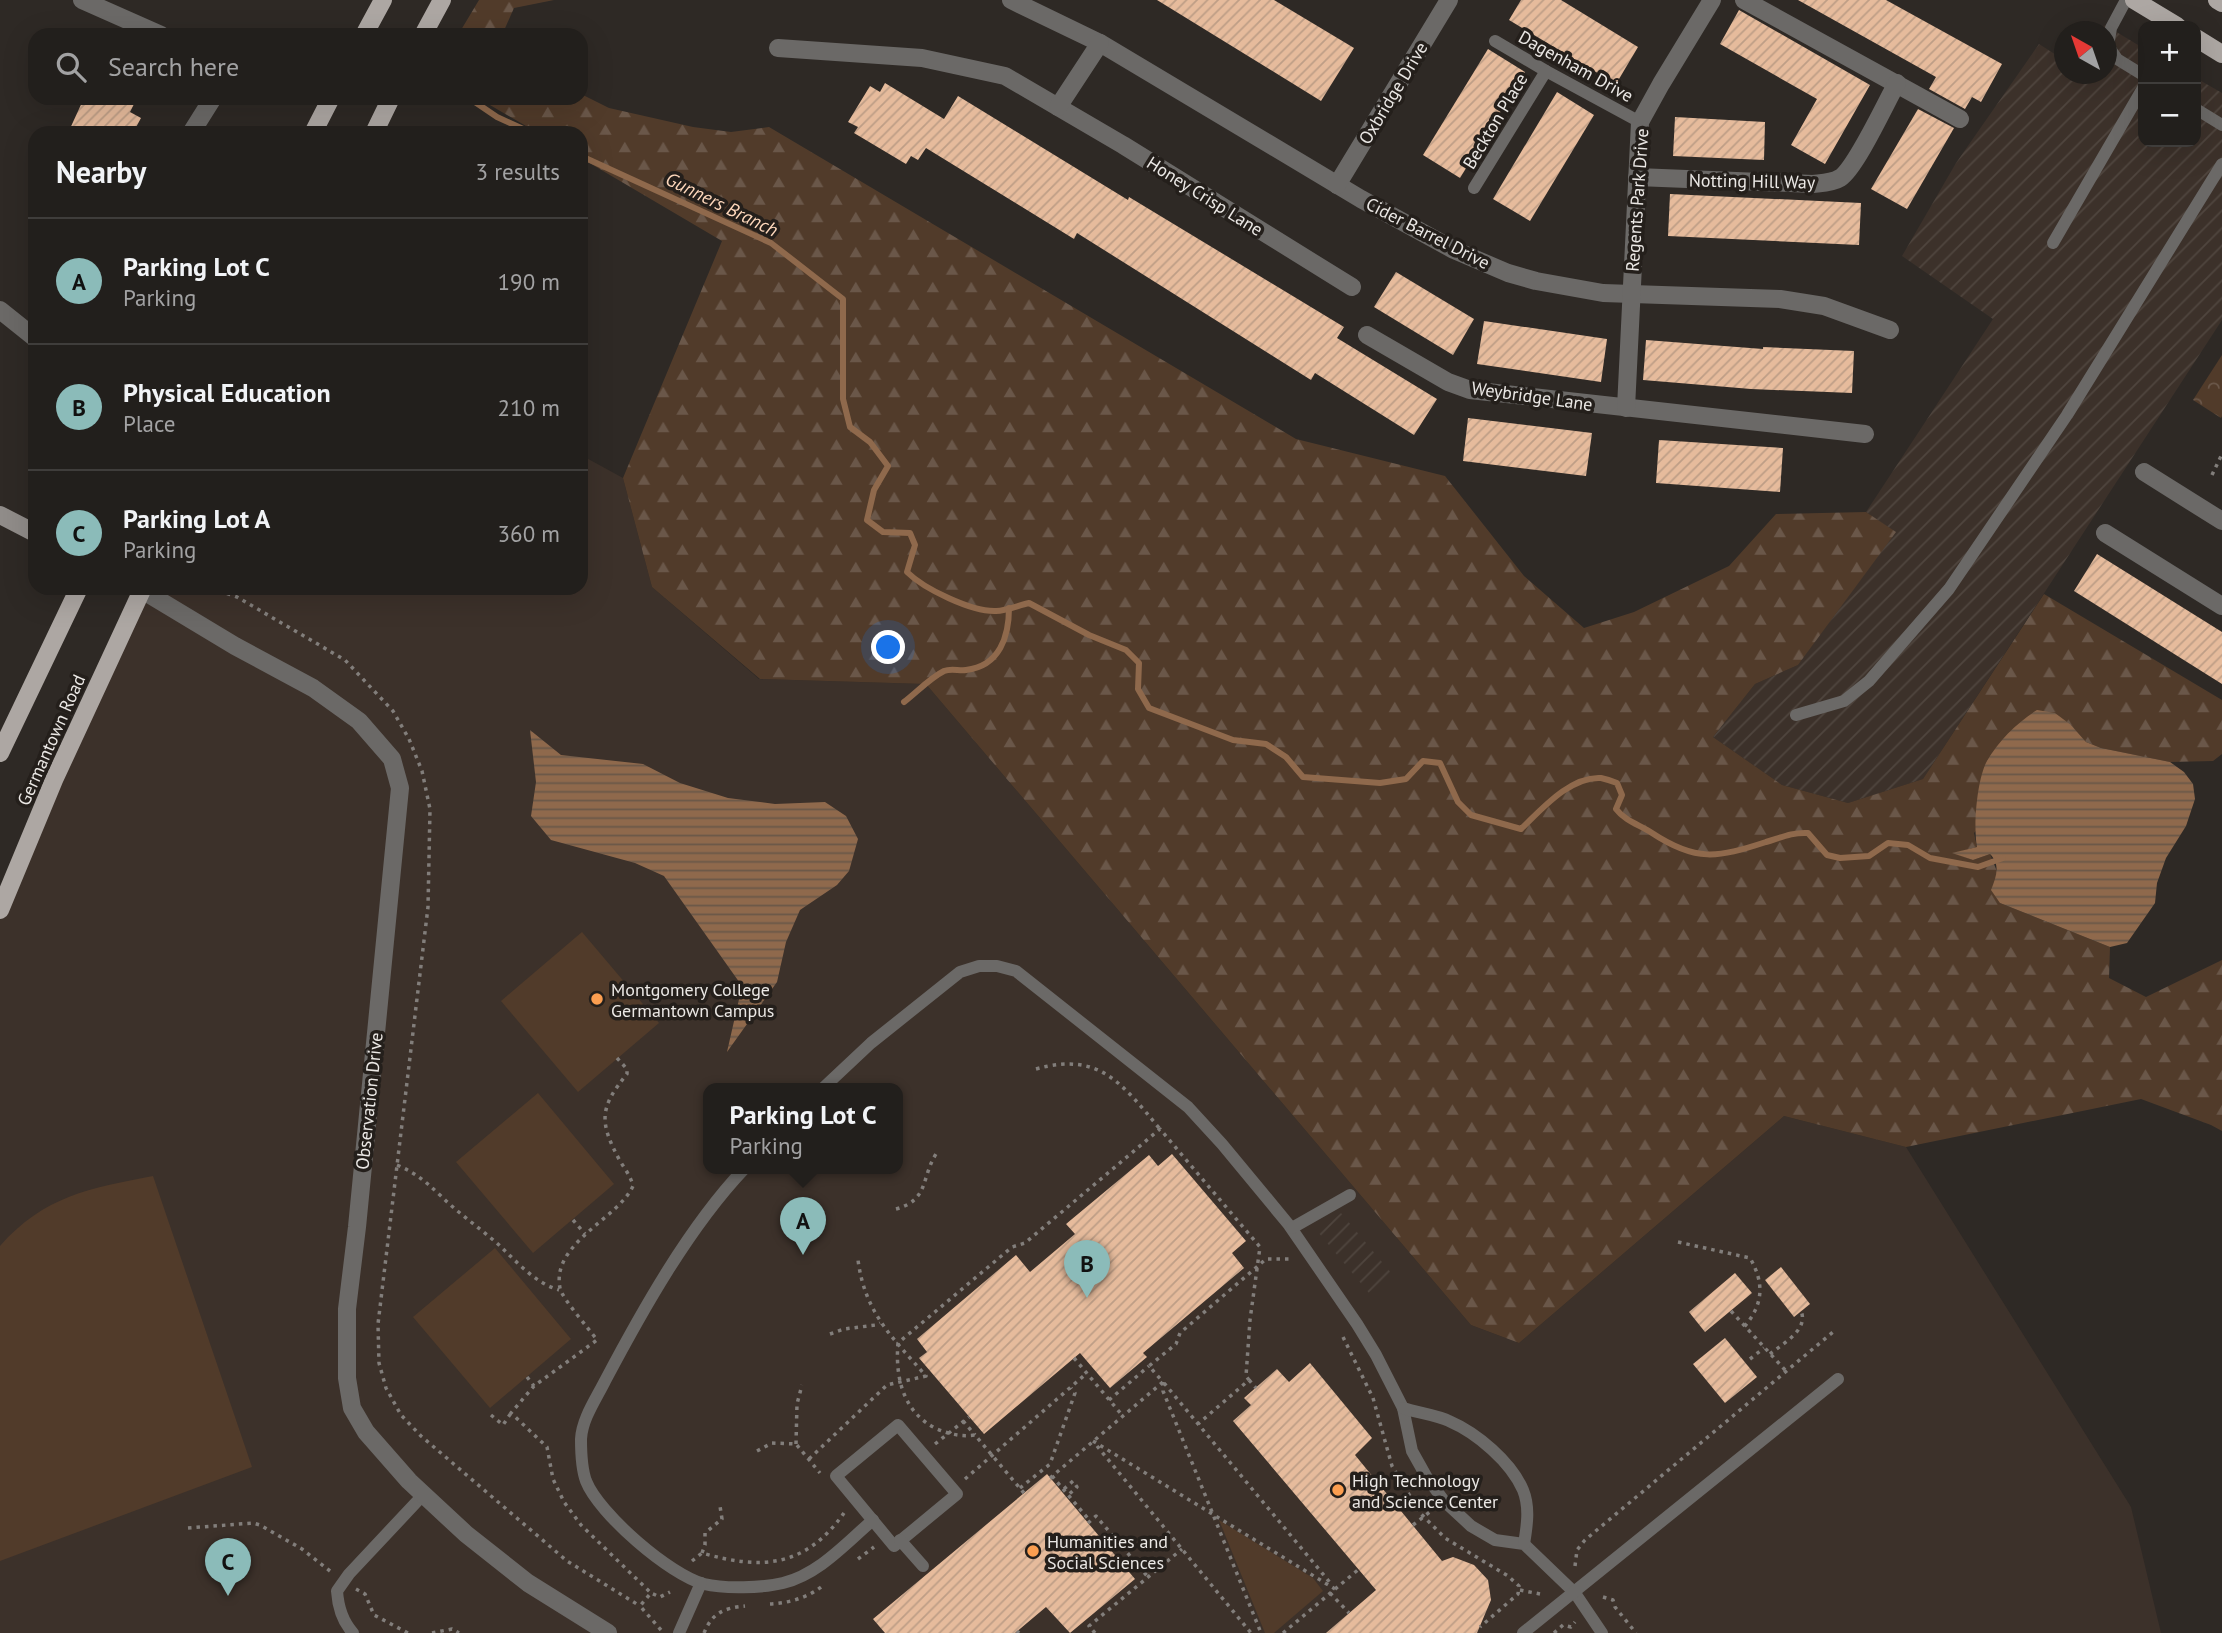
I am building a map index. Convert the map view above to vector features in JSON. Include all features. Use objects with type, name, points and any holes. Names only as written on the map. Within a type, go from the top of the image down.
[{"type":"main road","points":[[368,28],[383,0]]},
{"type":"main road","points":[[427,28],[442,0]]},
{"type":"main road","points":[[2134,0],[2169,21]]},
{"type":"main road","points":[[2217,0],[2222,3]]},
{"type":"main road","points":[[2201,41],[2222,54]]},
{"type":"main road","points":[[317,126],[327,105]]},
{"type":"main road","points":[[377,126],[388,105]]},
{"type":"main road","points":[[0,753],[76,595]]},
{"type":"main road","name":"Germantown Road","points":[[0,910],[54,780],[138,595]]},
{"type":"street","points":[[82,0],[145,28]]},
{"type":"street","name":"Cider Barrel Drive","points":[[1011,0],[1100,43],[1337,185],[1454,250],[1508,273],[1603,293],[1780,299],[1824,306],[1890,330]]},
{"type":"street","name":"Oxbridge Drive","points":[[1337,185],[1449,0]]},
{"type":"street","name":"Regents Park Drive","points":[[1631,294],[1640,122],[1712,0]]},
{"type":"street","points":[[1744,0],[1960,118]]},
{"type":"street","points":[[1058,107],[1100,43]]},
{"type":"street","name":"Honey Crisp Lane","points":[[778,48],[922,58],[1005,76],[1123,145],[1352,287]]},
{"type":"street","name":"Notting Hill Way","points":[[1637,177],[1813,184],[1830,182],[1842,177],[1856,158],[1897,82]]},
{"type":"street","points":[[195,126],[209,105]]},
{"type":"street","points":[[1626,408],[1631,294]]},
{"type":"street","points":[[0,310],[28,332]]},
{"type":"street","name":"Weybridge Lane","points":[[1367,335],[1448,382],[1470,390],[1865,434]]},
{"type":"street","points":[[2144,472],[2222,521]]},
{"type":"street","points":[[0,515],[28,529]]},
{"type":"street","points":[[2105,533],[2222,606]]},
{"type":"street","name":"Observation Drive","points":[[151,595],[235,646],[313,688],[359,721],[392,759],[400,788],[359,1213],[347,1309],[347,1378],[352,1408],[366,1432],[466,1534],[528,1583],[608,1633]]},
{"type":"lane","points":[[2126,0],[2111,28],[2108,46],[2117,58],[2138,72]]},
{"type":"lane","name":"Dagenham Drive","points":[[1495,41],[1640,122]]},
{"type":"lane","name":"Beckton Place","points":[[1474,188],[1546,71]]},
{"type":"lane","points":[[2053,243],[2138,97]]},
{"type":"lane","points":[[2201,111],[2222,125]]},
{"type":"lane","points":[[1796,715],[1844,701],[1870,681],[1949,589],[2067,415],[2222,164]]},
{"type":"lane","points":[[828,1083],[871,1043],[960,972],[979,966],[997,966],[1016,971],[1188,1107],[1292,1228],[1338,1294],[1376,1354],[1403,1408],[1412,1451],[1444,1501],[1471,1526],[1495,1540],[1524,1544],[1575,1593],[1602,1633]]},
{"type":"lane","points":[[740,1174],[704,1215],[678,1255],[622,1348],[586,1419],[581,1436],[586,1481],[601,1504],[641,1545],[701,1583],[739,1587],[782,1584],[812,1572],[873,1520]]},
{"type":"lane","points":[[1292,1228],[1350,1195]]},
{"type":"lane","points":[[1523,1633],[1838,1379]]},
{"type":"lane","points":[[1403,1408],[1421,1415],[1446,1419],[1471,1432],[1487,1445],[1522,1489],[1527,1508],[1524,1544]]},
{"type":"lane","points":[[898,1425],[953,1490],[957,1494],[894,1546],[836,1476],[898,1425]]},
{"type":"lane","points":[[353,1633],[338,1603],[337,1591],[349,1574],[424,1494]]},
{"type":"lane","points":[[901,1540],[923,1566]]},
{"type":"lane","points":[[679,1633],[701,1583]]},
{"type":"path","points":[[2212,475],[2222,454]]},
{"type":"path","points":[[230,595],[276,618],[345,660],[393,711],[409,739],[422,771],[430,809],[428,907],[378,1324],[379,1363],[386,1388],[396,1406],[421,1436],[568,1560],[640,1606],[661,1630]]},
{"type":"path","points":[[559,1290],[562,1268],[571,1249],[622,1201],[633,1186],[605,1127],[604,1112],[609,1098],[627,1069],[617,1059]]},
{"type":"path","points":[[1035,1069],[1084,1064],[1114,1078],[1260,1247],[1246,1376],[1256,1388]]},
{"type":"path","points":[[975,1434],[960,1436],[948,1433],[924,1422],[916,1414],[906,1399],[900,1382],[896,1363],[898,1343],[1012,1247],[1025,1243],[1160,1129]]},
{"type":"path","points":[[896,1209],[907,1206],[922,1194],[929,1166],[936,1154]]},
{"type":"path","points":[[397,1165],[428,1182],[541,1283],[559,1290],[597,1340],[534,1386],[503,1424],[491,1415]]},
{"type":"path","points":[[573,1220],[586,1234]]},
{"type":"path","points":[[1678,1242],[1750,1258],[1754,1265],[1760,1298],[1754,1315],[1744,1326]]},
{"type":"path","points":[[1109,1400],[1176,1344],[1180,1333],[1266,1259],[1300,1259],[1309,1252]]},
{"type":"path","points":[[802,1385],[797,1404],[796,1444],[809,1459],[887,1385],[926,1376],[880,1323],[861,1285],[858,1260]]},
{"type":"path","points":[[1731,1311],[1786,1371]]},
{"type":"path","points":[[1770,1354],[1801,1327],[1801,1311]]},
{"type":"path","points":[[830,1334],[880,1323]]},
{"type":"path","points":[[1575,1566],[1577,1550],[1585,1540],[1833,1332]]},
{"type":"path","points":[[1750,1359],[1764,1348]]},
{"type":"path","points":[[1074,1358],[1123,1416]]},
{"type":"path","points":[[1149,1366],[1335,1589]]},
{"type":"path","points":[[953,1490],[1087,1373]]},
{"type":"path","points":[[527,1377],[534,1386]]},
{"type":"path","points":[[1198,1424],[1249,1380]]},
{"type":"path","points":[[1053,1475],[1163,1382]]},
{"type":"path","points":[[1163,1382],[1163,1391],[1261,1633]]},
{"type":"path","points":[[1020,1488],[1050,1464],[1075,1393],[1071,1388]]},
{"type":"path","points":[[511,1413],[547,1447],[553,1479],[564,1502],[581,1524],[651,1593],[660,1597],[670,1592]]},
{"type":"path","points":[[923,1455],[969,1417]]},
{"type":"path","points":[[963,1422],[1024,1493]]},
{"type":"path","points":[[1093,1441],[1335,1589]]},
{"type":"path","points":[[1093,1441],[1251,1633]]},
{"type":"path","points":[[757,1451],[772,1443],[796,1444]]},
{"type":"path","points":[[1050,1464],[1053,1475],[1089,1522],[1096,1516],[1148,1577]]},
{"type":"path","points":[[1064,1489],[1073,1481],[1077,1487],[1068,1495]]},
{"type":"path","points":[[1413,1525],[1444,1501]]},
{"type":"path","points":[[691,1562],[702,1553],[705,1533],[722,1519],[720,1506]]},
{"type":"path","points":[[702,1553],[729,1561],[749,1563],[785,1560],[813,1546],[836,1525],[848,1508]]},
{"type":"path","points":[[188,1528],[253,1523],[260,1525],[302,1549],[330,1570],[331,1574]]},
{"type":"path","points":[[1095,1633],[1089,1626],[1182,1549]]},
{"type":"path","points":[[1283,1633],[1359,1569]]},
{"type":"path","points":[[1520,1590],[1540,1594]]},
{"type":"path","points":[[640,1606],[651,1593]]},
{"type":"path","points":[[1330,1593],[1349,1613]]},
{"type":"path","points":[[365,1594],[374,1615],[408,1633]]},
{"type":"path","points":[[1603,1597],[1613,1600],[1636,1633]]},
{"type":"path","points":[[1571,1627],[1586,1609]]},
{"type":"path","points":[[1563,1625],[1571,1627],[1577,1633]]},
{"type":"path","points":[[1554,1633],[1563,1625]]},
{"type":"path","points":[[1563,1625],[1563,1633]]},
{"type":"path","points":[[432,1633],[452,1629],[460,1633]]},
{"type":"shaded area","points":[[2117,32],[2138,45],[2138,147],[2201,147],[2201,81],[2222,93],[2222,320],[1923,779],[1848,803],[1782,785],[1713,737],[1755,684],[1798,665],[1895,532],[1866,512],[1993,319],[1902,256],[1956,163],[2039,44],[2054,54],[2054,84],[2117,84]]},
{"type":"shaded area","name":"Montgomery College Germantown Campus","points":[[588,459],[623,478],[652,587],[759,679],[926,684],[1471,1325],[1519,1343],[1784,1116],[1906,1147],[2131,1507],[2161,1633],[0,1633],[0,910],[140,595],[588,595]]},
{"type":"shaded area","points":[[2037,710],[2055,713],[2071,725],[2086,742],[2101,748],[2170,762],[2184,772],[2193,784],[2195,799],[2186,826],[2166,858],[2157,883],[2155,903],[2127,943],[2110,947],[2000,903],[1991,890],[1996,876],[1996,862],[1990,854],[1973,860],[1952,853],[1977,847],[1977,803],[1987,761],[2009,732]]},
{"type":"shaded area","points":[[530,730],[561,755],[643,764],[680,783],[728,798],[775,804],[825,802],[846,816],[858,839],[849,871],[837,885],[800,910],[786,942],[777,982],[727,1052],[742,986],[664,876],[635,863],[551,840],[531,816],[536,782]]},
{"type":"shaded area","points":[[1341,1213],[1392,1274],[1369,1293],[1318,1232]]},
{"type":"green space","points":[[479,0],[554,0],[514,8],[505,28],[462,28]]},
{"type":"green space","points":[[588,98],[609,108],[693,127],[731,132],[769,127],[1296,439],[1445,476],[1524,576],[1584,628],[1634,612],[1729,566],[1776,514],[1866,512],[1896,532],[1798,665],[1755,684],[1713,737],[1782,785],[1848,803],[1923,779],[2044,594],[2222,700],[2222,754],[2213,761],[2170,762],[2101,748],[2086,742],[2071,725],[1974,833],[1977,847],[1954,853],[1973,860],[1990,854],[1998,874],[2000,903],[2110,947],[2109,978],[2146,997],[2222,960],[2222,1131],[2141,1099],[1906,1147],[1784,1116],[1519,1343],[1471,1325],[926,684],[760,679],[652,587],[623,478],[722,241],[588,162],[588,126],[526,126],[490,105],[588,105]]},
{"type":"green space","points":[[2222,355],[2222,416],[2221,418],[2193,400]]},
{"type":"green space","points":[[582,932],[659,1023],[578,1092],[501,1001]]},
{"type":"green space","points":[[538,1093],[614,1184],[533,1253],[456,1162]]},
{"type":"green space","points":[[153,1176],[252,1467],[0,1561],[0,1246],[17,1229],[51,1205],[89,1190]]},
{"type":"green space","points":[[495,1248],[571,1339],[490,1408],[413,1317]]},
{"type":"green space","points":[[1219,1520],[1313,1578],[1323,1591],[1274,1633],[1265,1633]]},
{"type":"building","points":[[1157,0],[1274,0],[1354,48],[1321,101]]},
{"type":"building","points":[[1521,0],[1561,0],[1638,47],[1616,84],[1509,20]]},
{"type":"building","points":[[1798,0],[1886,0],[2002,64],[1981,102],[1972,97],[1965,109],[1929,89],[1936,77]]},
{"type":"building","points":[[1739,10],[1870,85],[1825,164],[1791,145],[1817,99],[1720,44]]},
{"type":"building","points":[[1488,49],[1525,72],[1460,178],[1423,155]]},
{"type":"building","points":[[885,83],[944,119],[958,96],[1344,327],[1337,338],[1437,399],[1414,435],[1315,373],[1311,380],[1077,233],[1074,239],[926,148],[918,160],[911,156],[906,164],[854,133],[858,127],[848,122],[870,86],[880,92]]},
{"type":"building","points":[[1557,92],[1594,115],[1530,221],[1493,199]]},
{"type":"building","points":[[81,105],[134,105],[130,112],[141,118],[137,126],[71,126]]},
{"type":"building","points":[[1918,109],[1954,128],[1907,209],[1871,189]]},
{"type":"building","points":[[1675,117],[1765,122],[1764,160],[1673,156]]},
{"type":"building","points":[[1670,194],[1861,203],[1859,245],[1668,236]]},
{"type":"building","points":[[1396,272],[1474,319],[1453,355],[1374,307]]},
{"type":"building","points":[[1484,321],[1607,339],[1601,382],[1477,364]]},
{"type":"building","points":[[1646,340],[1763,349],[1854,351],[1852,393],[1751,389],[1643,380]]},
{"type":"building","points":[[1468,418],[1592,433],[1586,476],[1463,461]]},
{"type":"building","points":[[1659,440],[1783,448],[1780,492],[1656,483]]},
{"type":"building","points":[[2097,554],[2222,632],[2222,684],[2074,591]]},
{"type":"building","points":[[1172,1154],[1246,1241],[1232,1253],[1244,1268],[1143,1353],[1147,1357],[1110,1388],[1080,1353],[984,1434],[919,1358],[927,1352],[917,1339],[1016,1255],[1030,1272],[1075,1234],[1066,1224],[1149,1155],[1158,1166]]},
{"type":"building","points":[[1781,1267],[1810,1304],[1794,1317],[1765,1280]]},
{"type":"building","points":[[1735,1273],[1752,1293],[1705,1332],[1689,1312]]},
{"type":"building","points":[[1725,1338],[1757,1377],[1725,1403],[1693,1364]]},
{"type":"building","name":"High Technology and Science Center","points":[[1310,1363],[1372,1438],[1355,1455],[1442,1561],[1453,1557],[1474,1565],[1488,1580],[1491,1600],[1477,1633],[1326,1633],[1376,1590],[1233,1421],[1251,1405],[1244,1398],[1277,1369],[1289,1382]]},
{"type":"building","name":"Humanities and Social Sciences","points":[[1047,1474],[1135,1579],[1070,1633],[1046,1607],[1015,1633],[885,1633],[873,1619]]},
{"type":"waterway","name":"Gunners Branch","points":[[479,105],[517,126]]},
{"type":"waterway","name":"Gunners Branch","points":[[588,159],[771,243],[843,299],[843,399],[850,427],[870,442],[888,466],[874,490],[867,520],[883,532],[910,533],[915,545],[907,572],[936,592],[962,604],[986,610],[1004,610],[1029,603],[1089,635],[1126,650],[1139,663],[1138,689],[1149,708],[1233,740],[1266,744],[1286,757],[1303,777],[1380,783],[1406,779],[1423,761],[1440,763],[1458,802],[1471,815],[1521,829],[1567,788],[1578,782],[1601,778],[1617,783],[1622,795],[1616,809],[1624,817],[1681,849],[1694,853],[1720,854],[1791,834],[1808,833],[1827,855],[1840,858],[1869,856],[1888,843],[1908,845],[1930,858],[1978,867],[2003,858]]},
{"type":"waterway","points":[[904,702],[944,671],[978,667],[995,656],[1007,629],[1009,608]]},
{"type":"place","name":"Montgomery College Germantown Campus","points":[[597,999]]},
{"type":"place","name":"Parking Lot C","points":[[803,1255]]},
{"type":"place","name":"Physical Education","points":[[1087,1298]]},
{"type":"place","name":"High Technology and Science Center","points":[[1338,1490]]},
{"type":"place","name":"Humanities and Social Sciences","points":[[1033,1551]]},
{"type":"place","name":"Parking Lot A","points":[[228,1596]]}]
